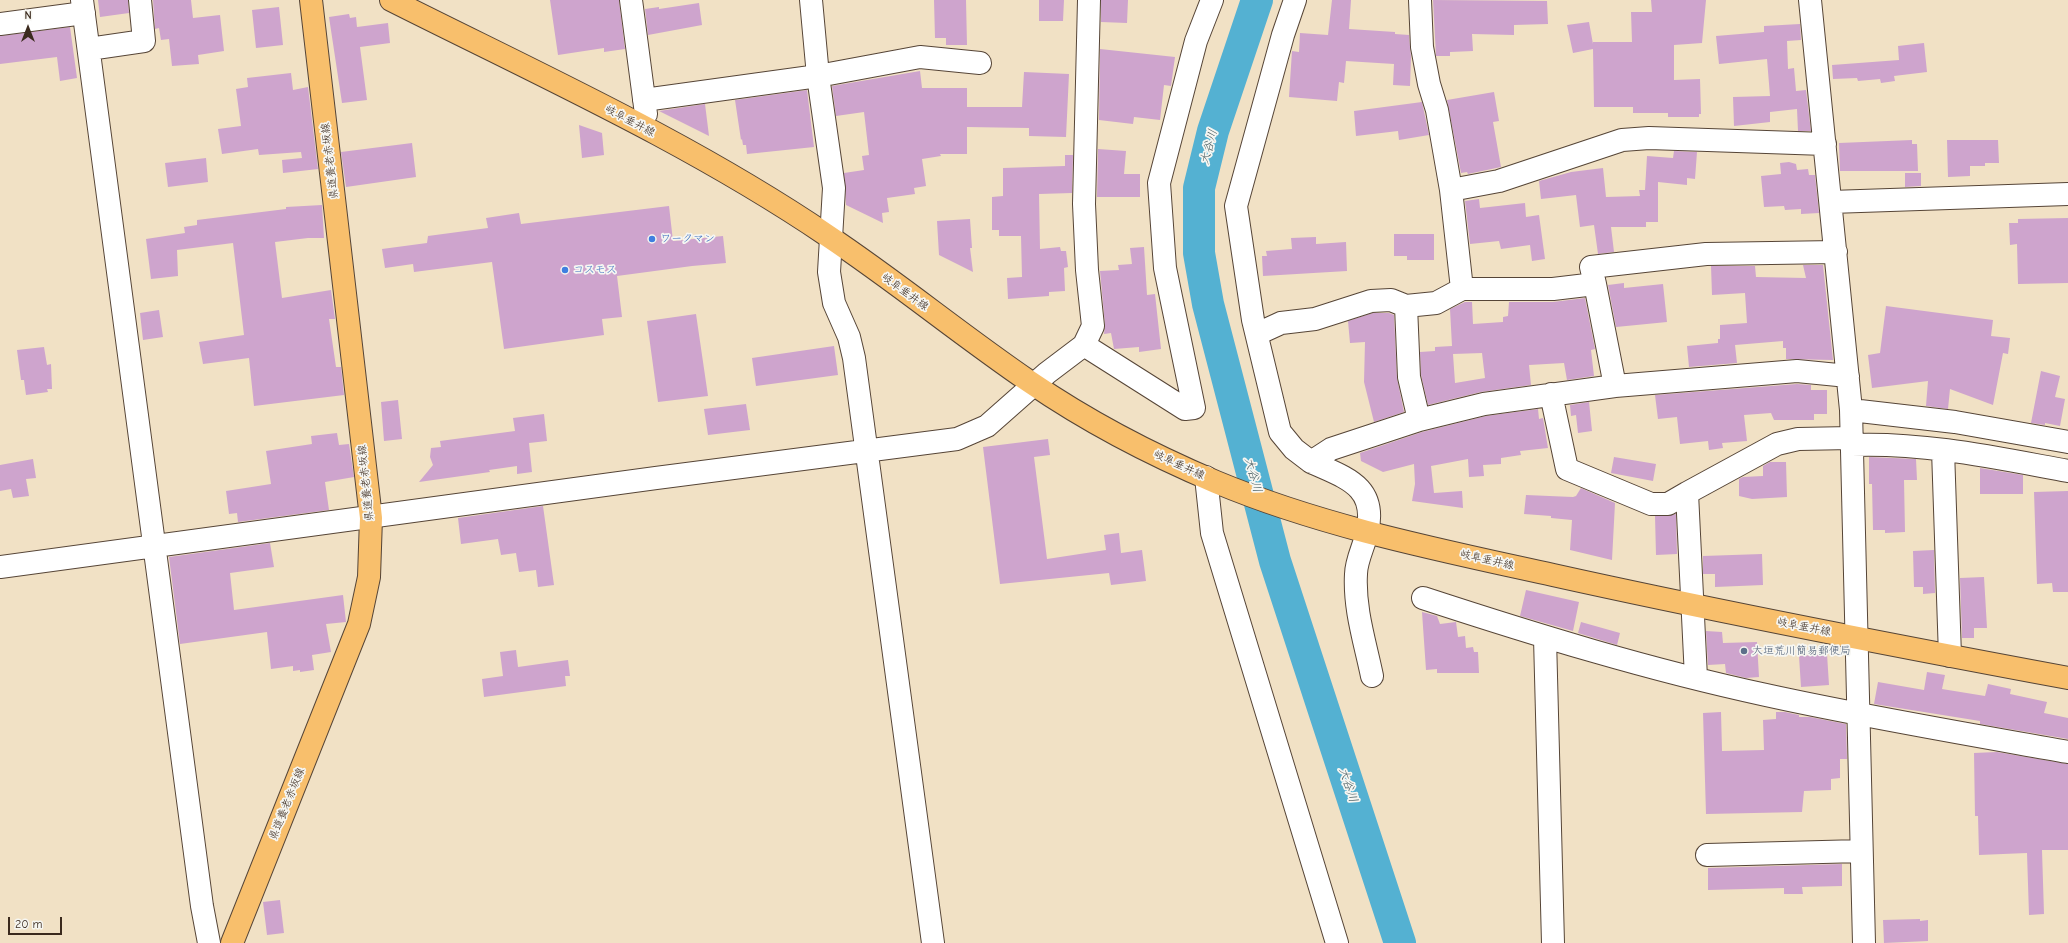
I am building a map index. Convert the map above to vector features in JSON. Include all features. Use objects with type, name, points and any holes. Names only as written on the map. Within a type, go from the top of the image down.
[{"type":"main road","name":"県道養老赤坂線","points":[[232,943],[359,624],[369,577],[371,518],[311,0]]},
{"type":"main road","name":"岐阜垂井線","points":[[391,0],[642,127],[749,185],[830,237],[1033,384],[1132,443],[1213,480],[1321,519],[1442,550],[1857,638],[2068,678]]},
{"type":"street","points":[[89,49],[144,41],[140,0]]},
{"type":"street","points":[[631,0],[646,114],[642,127]]},
{"type":"street","points":[[811,0],[818,76],[834,188],[828,272],[834,303],[849,337],[854,358],[933,943]]},
{"type":"street","points":[[0,567],[957,439],[987,426],[1033,384],[1084,345],[1093,326],[1087,270],[1084,204],[1089,0]]},
{"type":"street","points":[[1084,345],[1185,409],[1194,408],[1165,268],[1159,183],[1196,41],[1212,0]]},
{"type":"street","points":[[1295,0],[1283,35],[1236,206],[1257,334],[1280,432],[1294,449],[1311,462],[1352,481],[1364,493],[1370,512],[1367,532],[1356,572],[1355,600],[1372,676]]},
{"type":"street","points":[[1420,0],[1422,47],[1429,84],[1437,110],[1450,190],[1462,289]]},
{"type":"street","points":[[1810,0],[1826,144],[1851,410],[1864,943]]},
{"type":"street","points":[[0,24],[83,6],[202,906],[210,943]]},
{"type":"street","points":[[644,100],[818,76],[920,58],[980,63]]},
{"type":"street","points":[[1450,190],[1499,181],[1622,140],[1649,138],[1826,144]]},
{"type":"street","points":[[1831,202],[2068,194]]},
{"type":"street","points":[[1615,386],[1591,267],[1706,254],[1836,252]]},
{"type":"street","points":[[1257,334],[1281,323],[1315,319],[1371,301],[1391,300],[1406,306],[1436,303],[1462,289],[1553,289],[1595,284]]},
{"type":"street","points":[[1406,306],[1409,377],[1419,420]]},
{"type":"street","points":[[1311,462],[1331,449],[1419,420],[1484,404],[1615,386],[1797,371],[1848,376]]},
{"type":"street","points":[[1551,394],[1567,469],[1651,504],[1668,504],[1777,444],[1798,439],[1882,444],[1943,450],[2068,471]]},
{"type":"street","points":[[1851,410],[1955,422],[2068,442]]},
{"type":"street","points":[[1943,450],[1950,656]]},
{"type":"street","points":[[1213,480],[1212,533],[1338,943]]},
{"type":"street","points":[[1686,493],[1696,678]]},
{"type":"street","points":[[1422,598],[1545,638],[1765,695],[2068,752]]},
{"type":"street","points":[[1545,638],[1553,943]]},
{"type":"street","points":[[1707,854],[1861,851]]},
{"type":"building","points":[[98,0],[128,0],[129,13],[100,17]]},
{"type":"building","points":[[153,0],[191,0],[193,18],[220,15],[224,51],[198,55],[199,64],[172,66],[169,39],[161,40],[159,28],[155,29]]},
{"type":"building","points":[[550,0],[619,0],[625,49],[604,52],[604,48],[558,55]]},
{"type":"building","points":[[934,0],[966,0],[967,45],[946,45],[946,38],[935,38]]},
{"type":"building","points":[[1039,0],[1064,0],[1063,21],[1039,21]]},
{"type":"building","points":[[1101,0],[1128,0],[1127,23],[1101,22]]},
{"type":"building","points":[[1332,0],[1351,0],[1349,29],[1395,32],[1395,34],[1409,35],[1411,57],[1410,86],[1393,85],[1394,64],[1346,61],[1344,83],[1339,82],[1337,101],[1289,97],[1292,51],[1299,52],[1300,33],[1328,35]]},
{"type":"building","points":[[1433,0],[1547,1],[1548,24],[1514,25],[1514,35],[1472,34],[1473,51],[1450,52],[1450,56],[1436,56]]},
{"type":"building","points":[[1651,0],[1706,0],[1702,43],[1674,45],[1674,80],[1700,79],[1701,114],[1699,114],[1699,117],[1668,117],[1668,113],[1633,113],[1633,107],[1594,107],[1593,49],[1573,53],[1567,25],[1589,22],[1593,44],[1593,42],[1632,42],[1631,12],[1652,12]]},
{"type":"building","points":[[699,3],[702,25],[648,35],[645,9],[659,7],[659,9]]},
{"type":"building","points":[[279,7],[283,45],[256,48],[252,10]]},
{"type":"building","points":[[349,14],[350,18],[356,17],[357,27],[388,23],[390,43],[360,47],[367,100],[342,103],[329,17]]},
{"type":"building","points":[[1800,24],[1801,40],[1787,41],[1788,69],[1794,68],[1796,91],[1806,90],[1811,131],[1798,131],[1797,109],[1770,112],[1770,122],[1734,126],[1733,97],[1770,96],[1767,59],[1719,64],[1716,36],[1764,32],[1764,26]]},
{"type":"building","points":[[70,27],[77,78],[60,81],[57,57],[0,64],[0,36]]},
{"type":"building","points":[[1924,43],[1927,72],[1894,76],[1895,81],[1881,83],[1880,79],[1858,81],[1857,78],[1833,79],[1832,65],[1899,60],[1898,46]]},
{"type":"building","points":[[1100,49],[1175,57],[1171,86],[1164,85],[1160,120],[1134,117],[1133,124],[1099,120]]},
{"type":"building","points":[[920,71],[922,88],[967,88],[967,107],[1022,107],[1024,72],[1069,74],[1066,137],[1029,136],[1029,128],[967,127],[967,154],[940,154],[941,156],[922,159],[926,186],[914,188],[915,194],[887,198],[889,212],[882,213],[883,223],[846,205],[844,173],[864,170],[862,156],[869,155],[864,112],[836,116],[832,86]]},
{"type":"building","points":[[291,73],[293,90],[308,87],[318,169],[283,173],[282,160],[302,158],[301,152],[259,155],[258,149],[222,154],[218,129],[241,126],[236,89],[248,87],[247,78]]},
{"type":"building","points":[[807,90],[814,147],[747,154],[746,145],[743,145],[742,139],[741,140],[735,100]]},
{"type":"building","points":[[1494,92],[1499,121],[1493,122],[1501,167],[1468,174],[1467,172],[1461,173],[1447,100]]},
{"type":"building","points":[[1422,102],[1429,135],[1399,140],[1398,131],[1356,136],[1354,111]]},
{"type":"building","points":[[705,104],[709,136],[659,111]]},
{"type":"building","points":[[579,125],[602,133],[604,155],[582,158]]},
{"type":"building","points":[[1912,140],[1912,144],[1917,144],[1918,171],[1840,171],[1839,143]]},
{"type":"building","points":[[1947,140],[1998,140],[1999,163],[1985,163],[1985,166],[1970,166],[1970,176],[1948,177]]},
{"type":"building","points":[[412,143],[416,177],[346,187],[341,152]]},
{"type":"building","points":[[1098,149],[1126,151],[1124,174],[1140,174],[1140,197],[1097,197]]},
{"type":"building","points":[[1674,151],[1697,152],[1695,179],[1687,178],[1687,185],[1658,182],[1658,222],[1646,222],[1646,227],[1611,227],[1614,252],[1598,254],[1594,225],[1580,227],[1576,195],[1541,199],[1539,181],[1571,172],[1603,168],[1606,197],[1640,196],[1639,190],[1645,190],[1647,156],[1673,158]]},
{"type":"building","points":[[1065,155],[1073,155],[1072,193],[1039,194],[1040,249],[1060,247],[1061,251],[1066,251],[1068,267],[1064,268],[1065,291],[1049,292],[1049,296],[1008,299],[1007,278],[1022,277],[1021,236],[999,236],[999,230],[992,230],[992,197],[1003,196],[1003,168],[1065,166]]},
{"type":"building","points":[[206,158],[208,182],[168,187],[165,163]]},
{"type":"building","points":[[1789,162],[1796,164],[1797,170],[1808,169],[1809,175],[1815,175],[1819,213],[1801,214],[1801,209],[1785,210],[1784,206],[1764,207],[1761,176],[1781,174],[1780,163]]},
{"type":"building","points":[[1905,173],[1921,173],[1921,186],[1905,187]]},
{"type":"building","points":[[1479,199],[1480,208],[1525,203],[1526,217],[1539,215],[1545,259],[1532,261],[1530,245],[1501,249],[1499,241],[1470,244],[1465,201]]},
{"type":"building","points":[[322,205],[324,238],[308,238],[275,242],[282,298],[331,290],[335,319],[329,319],[336,367],[341,367],[344,395],[254,406],[249,358],[203,364],[199,342],[244,335],[233,243],[177,250],[178,276],[151,279],[146,239],[185,233],[184,227],[197,225],[197,220],[286,209],[286,207]]},
{"type":"building","points":[[669,206],[673,241],[723,236],[726,263],[617,276],[622,317],[602,319],[604,335],[504,349],[492,262],[414,272],[413,264],[385,268],[382,249],[427,243],[428,236],[488,228],[486,218],[519,213],[521,224]]},
{"type":"building","points":[[2068,218],[2068,283],[2018,284],[2017,244],[2010,245],[2009,223],[2018,223],[2018,219]]},
{"type":"building","points":[[970,219],[972,248],[970,248],[973,272],[939,255],[937,221]]},
{"type":"building","points":[[1394,234],[1434,234],[1434,260],[1407,260],[1407,256],[1394,256]]},
{"type":"building","points":[[1316,237],[1316,244],[1346,242],[1347,271],[1263,276],[1262,256],[1267,256],[1266,251],[1292,249],[1291,238]]},
{"type":"building","points":[[1144,247],[1147,295],[1155,294],[1161,349],[1139,352],[1139,347],[1114,349],[1111,333],[1104,334],[1105,325],[1100,271],[1119,270],[1118,265],[1132,264],[1130,248]]},
{"type":"building","points":[[1803,265],[1823,265],[1833,360],[1786,359],[1786,348],[1783,348],[1783,341],[1735,345],[1737,363],[1689,367],[1687,346],[1718,343],[1718,339],[1720,339],[1720,325],[1747,323],[1745,293],[1712,295],[1711,266],[1755,266],[1756,277],[1806,278]]},
{"type":"building","points":[[1624,283],[1624,288],[1663,284],[1667,322],[1616,327],[1608,285]]},
{"type":"building","points":[[1585,298],[1595,349],[1591,350],[1594,376],[1567,380],[1564,363],[1529,365],[1531,385],[1481,392],[1428,405],[1421,375],[1420,352],[1435,351],[1435,347],[1452,346],[1450,309],[1465,302],[1472,302],[1473,324],[1503,322],[1503,317],[1508,316],[1509,302],[1553,302]],"holes":[[[1482,353],[1485,378],[1455,383],[1453,354]]]},
{"type":"building","points":[[1886,306],[1993,320],[1991,336],[2010,338],[2008,354],[2003,353],[1993,405],[1950,389],[1948,409],[1926,406],[1928,381],[1872,388],[1868,355],[1880,353]]},
{"type":"building","points":[[159,310],[163,337],[143,340],[140,313]]},
{"type":"building","points":[[1373,313],[1389,313],[1394,315],[1397,378],[1404,412],[1374,422],[1364,382],[1365,342],[1350,343],[1348,321]]},
{"type":"building","points":[[696,314],[708,396],[658,402],[647,321]]},
{"type":"building","points":[[834,346],[838,375],[756,386],[752,358]]},
{"type":"building","points":[[44,347],[47,365],[51,364],[52,389],[47,389],[48,392],[26,395],[24,380],[21,380],[17,350]]},
{"type":"building","points":[[2041,371],[2060,376],[2055,397],[2065,399],[2060,426],[2045,423],[2045,425],[2031,423]]},
{"type":"building","points":[[1797,384],[1811,385],[1811,390],[1827,390],[1827,414],[1814,414],[1814,420],[1774,420],[1771,413],[1744,415],[1747,441],[1722,443],[1723,448],[1709,450],[1708,441],[1680,444],[1677,417],[1658,419],[1655,395]]},
{"type":"building","points":[[398,400],[402,439],[384,441],[381,402]]},
{"type":"building","points":[[1589,402],[1592,431],[1578,433],[1576,415],[1571,416],[1570,405]]},
{"type":"building","points":[[746,404],[750,430],[708,435],[704,409]]},
{"type":"building","points":[[1538,409],[1539,419],[1543,418],[1548,448],[1520,451],[1521,455],[1501,458],[1501,464],[1483,465],[1484,476],[1469,477],[1468,459],[1431,466],[1434,493],[1462,491],[1463,508],[1412,501],[1415,484],[1414,464],[1383,472],[1361,461],[1360,453],[1422,432],[1486,416]]},
{"type":"building","points":[[544,414],[547,441],[529,443],[532,472],[517,474],[517,466],[489,470],[490,472],[419,482],[433,465],[430,457],[431,448],[441,447],[440,441],[515,431],[513,418]]},
{"type":"building","points":[[337,433],[339,445],[349,444],[354,477],[325,482],[329,510],[238,522],[237,513],[229,514],[226,491],[271,484],[266,451],[312,444],[311,436]]},
{"type":"building","points":[[1048,439],[1050,455],[1034,457],[1047,559],[1106,550],[1104,535],[1119,533],[1121,553],[1142,550],[1146,581],[1111,585],[1109,573],[1000,584],[983,447]]},
{"type":"building","points":[[1614,457],[1656,464],[1653,481],[1611,473]]},
{"type":"building","points":[[1869,457],[1916,459],[1917,480],[1904,480],[1905,532],[1885,533],[1885,530],[1873,530],[1872,484],[1869,484]]},
{"type":"building","points":[[33,459],[36,478],[26,479],[29,496],[13,498],[11,489],[0,491],[0,465]]},
{"type":"building","points":[[1770,462],[1786,462],[1787,497],[1752,499],[1739,496],[1739,479],[1743,477],[1763,476],[1763,466]]},
{"type":"building","points":[[1980,468],[2023,475],[2023,494],[1980,494]]},
{"type":"building","points":[[1581,488],[1615,503],[1612,560],[1570,550],[1572,520],[1551,518],[1551,516],[1524,514],[1526,495],[1573,497],[1576,496]]},
{"type":"building","points":[[2068,491],[2068,592],[2053,592],[2052,583],[2037,584],[2034,492]]},
{"type":"building","points":[[543,506],[554,585],[538,587],[536,570],[519,572],[516,553],[501,555],[498,539],[461,544],[458,518]]},
{"type":"building","points":[[1676,514],[1677,554],[1656,555],[1655,516],[1668,516]]},
{"type":"building","points":[[270,543],[274,567],[230,573],[234,610],[343,595],[346,622],[326,624],[331,652],[312,655],[314,670],[300,672],[300,670],[293,671],[293,666],[271,669],[267,632],[180,644],[169,557]]},
{"type":"building","points":[[1934,550],[1935,593],[1923,594],[1923,587],[1914,587],[1913,551]]},
{"type":"building","points":[[1762,554],[1763,585],[1715,587],[1715,574],[1703,574],[1703,556]]},
{"type":"building","points":[[1984,577],[1987,628],[1974,628],[1974,638],[1962,638],[1960,578]]},
{"type":"building","points":[[1526,590],[1579,602],[1573,631],[1520,616]]},
{"type":"building","points":[[1422,612],[1437,616],[1440,624],[1456,622],[1458,637],[1465,636],[1466,648],[1473,647],[1474,652],[1478,652],[1479,673],[1437,673],[1437,669],[1426,670]]},
{"type":"building","points":[[1581,622],[1620,633],[1617,645],[1578,633]]},
{"type":"building","points":[[1706,631],[1722,632],[1723,643],[1757,642],[1759,677],[1746,678],[1726,673],[1725,664],[1708,665]]},
{"type":"building","points":[[516,650],[518,667],[568,660],[570,676],[565,676],[566,686],[484,697],[482,679],[503,676],[500,652]]},
{"type":"building","points":[[1827,654],[1829,685],[1801,687],[1799,656]]},
{"type":"building","points":[[1927,672],[1945,675],[1942,689],[1985,696],[1988,684],[2011,689],[2010,694],[2047,702],[2044,713],[2068,718],[2068,739],[1980,724],[1980,721],[1874,704],[1878,682],[1924,690]]},
{"type":"building","points":[[1721,712],[1722,751],[1764,750],[1763,720],[1776,719],[1776,712],[1785,712],[1799,715],[1799,717],[1810,717],[1846,724],[1847,759],[1840,759],[1840,778],[1831,779],[1831,790],[1804,791],[1802,812],[1706,814],[1703,713]]},
{"type":"building","points":[[1997,752],[2068,764],[2068,850],[2042,850],[2044,914],[2029,915],[2027,853],[1979,855],[1978,816],[1975,816],[1974,753]]},
{"type":"building","points":[[1842,864],[1842,886],[1802,887],[1803,894],[1784,894],[1784,888],[1708,890],[1708,868]]},
{"type":"building","points":[[280,900],[284,933],[267,935],[263,902]]},
{"type":"building","points":[[1920,919],[1920,921],[1928,920],[1928,941],[1884,943],[1883,920]]},
{"type":"waterway","name":"大谷川","points":[[1257,0],[1213,131],[1199,188],[1199,253],[1208,304],[1275,561],[1400,943]]},
{"type":"place","name":"ワークマン","points":[[652,239]]},
{"type":"place","name":"コスモス","points":[[565,270]]},
{"type":"place","name":"大垣荒川簡易郵便局","points":[[1744,651]]}]
